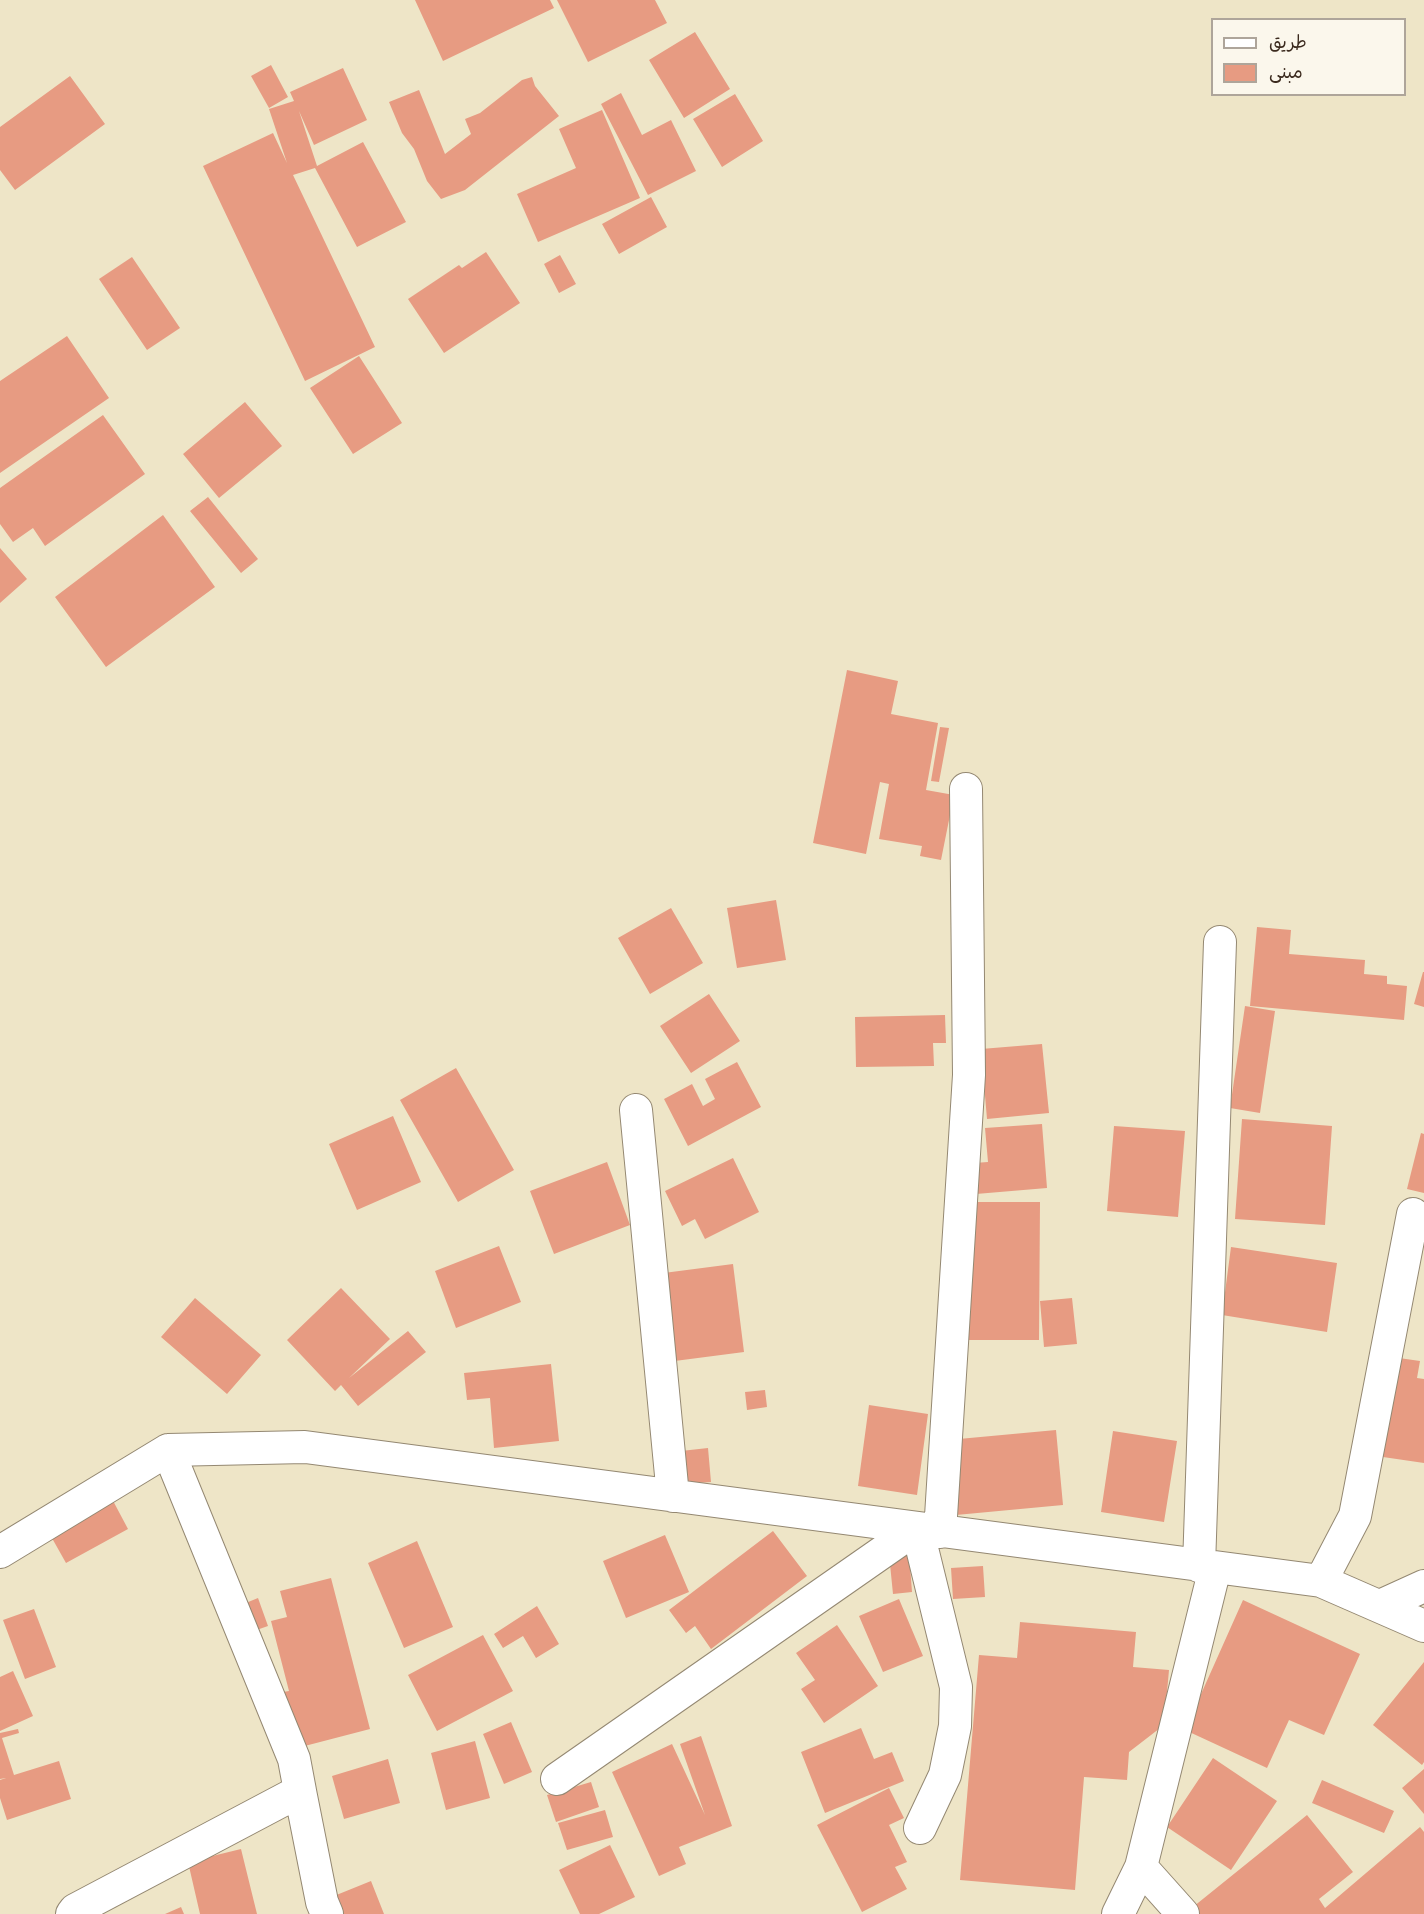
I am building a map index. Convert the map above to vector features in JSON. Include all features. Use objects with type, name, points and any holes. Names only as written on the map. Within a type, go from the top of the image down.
[{"type":"street","points":[[920,1828],[945,1775],[955,1726],[956,1687],[928,1530],[969,1075],[966,789]]},
{"type":"street","points":[[1118,1914],[1141,1867],[1207,1567],[1220,942]]},
{"type":"street","points":[[636,1110],[673,1496]]},
{"type":"street","points":[[1321,1581],[1355,1516],[1413,1214]]},
{"type":"street","points":[[0,1552],[168,1450],[305,1447],[1321,1581],[1424,1626]]},
{"type":"street","points":[[168,1450],[294,1759],[322,1902],[327,1914]]},
{"type":"street","points":[[557,1779],[928,1530]]},
{"type":"street","points":[[1380,1606],[1424,1586]]},
{"type":"street","points":[[72,1914],[75,1910],[300,1791]]},
{"type":"street","points":[[1141,1867],[1183,1914]]},
{"type":"building","points":[[415,0],[550,0],[554,8],[443,61]]},
{"type":"building","points":[[557,0],[655,0],[667,23],[588,62]]},
{"type":"building","points":[[695,32],[730,89],[684,118],[649,60]]},
{"type":"building","points":[[271,65],[288,97],[269,108],[251,76]]},
{"type":"building","points":[[343,68],[367,120],[314,145],[299,111],[317,166],[363,142],[406,222],[357,247],[315,168],[293,175],[375,347],[305,381],[203,166],[273,133],[287,163],[269,109],[294,101],[290,92]]},
{"type":"building","points":[[70,76],[105,124],[15,190],[0,170],[0,127]]},
{"type":"building","points":[[532,77],[535,86],[559,116],[465,190],[441,199],[427,181],[414,149],[402,133],[389,102],[419,90],[445,154],[471,134],[465,119],[480,113],[522,80]]},
{"type":"building","points":[[621,93],[642,135],[671,120],[696,171],[648,195],[601,104]]},
{"type":"building","points":[[735,94],[763,141],[722,167],[693,119]]},
{"type":"building","points":[[602,110],[640,198],[538,242],[517,194],[576,168],[559,129]]},
{"type":"building","points":[[651,197],[667,227],[619,254],[602,224]]},
{"type":"building","points":[[486,252],[520,303],[444,353],[408,299],[459,265],[462,268]]},
{"type":"building","points":[[560,255],[576,284],[559,293],[544,264]]},
{"type":"building","points":[[132,257],[180,328],[147,350],[99,279]]},
{"type":"building","points":[[67,336],[109,398],[0,473],[0,381]]},
{"type":"building","points":[[359,356],[402,423],[353,454],[310,388]]},
{"type":"building","points":[[245,402],[282,446],[219,498],[183,454]]},
{"type":"building","points":[[103,415],[145,474],[45,546],[33,528],[13,542],[0,524],[0,488]]},
{"type":"building","points":[[208,497],[258,559],[241,573],[190,511]]},
{"type":"building","points":[[163,515],[215,587],[106,667],[55,597]]},
{"type":"building","points":[[0,548],[27,579],[0,603]]},
{"type":"building","points":[[847,670],[898,681],[891,714],[938,723],[926,790],[954,795],[941,860],[920,856],[922,846],[879,839],[889,784],[880,782],[866,854],[813,843]]},
{"type":"building","points":[[940,727],[949,728],[939,782],[931,781]]},
{"type":"building","points":[[776,900],[786,960],[737,968],[727,908]]},
{"type":"building","points":[[671,908],[703,963],[650,994],[618,938]]},
{"type":"building","points":[[1257,927],[1291,930],[1289,954],[1365,960],[1364,974],[1387,976],[1387,984],[1407,986],[1404,1020],[1250,1006]]},
{"type":"building","points":[[1424,972],[1424,1007],[1414,1004]]},
{"type":"building","points":[[709,994],[740,1041],[691,1073],[660,1026]]},
{"type":"building","points":[[1245,1006],[1275,1011],[1260,1113],[1230,1108]]},
{"type":"building","points":[[945,1015],[946,1043],[933,1043],[934,1066],[856,1067],[855,1017]]},
{"type":"building","points":[[1042,1044],[1049,1113],[987,1119],[981,1049]]},
{"type":"building","points":[[737,1062],[761,1107],[688,1146],[664,1099],[692,1084],[703,1106],[715,1099],[705,1079]]},
{"type":"building","points":[[456,1068],[514,1170],[458,1202],[400,1100]]},
{"type":"building","points":[[393,1116],[421,1182],[357,1210],[329,1144]]},
{"type":"building","points":[[1242,1119],[1332,1126],[1325,1225],[1235,1219]]},
{"type":"building","points":[[1042,1124],[1047,1188],[976,1194],[974,1163],[988,1162],[985,1128]]},
{"type":"building","points":[[1114,1126],[1185,1131],[1178,1217],[1107,1211]]},
{"type":"building","points":[[1421,1133],[1424,1134],[1424,1193],[1407,1189]]},
{"type":"building","points":[[733,1158],[759,1212],[705,1239],[695,1219],[682,1226],[665,1191]]},
{"type":"building","points":[[607,1162],[630,1225],[554,1254],[530,1191]]},
{"type":"building","points":[[970,1202],[1040,1202],[1039,1340],[959,1340]]},
{"type":"building","points":[[499,1246],[521,1302],[456,1328],[435,1271]]},
{"type":"building","points":[[1231,1247],[1337,1263],[1327,1332],[1222,1315]]},
{"type":"building","points":[[733,1264],[744,1352],[667,1362],[656,1274]]},
{"type":"building","points":[[341,1288],[390,1339],[349,1378],[408,1331],[426,1352],[358,1406],[341,1385],[335,1391],[287,1340]]},
{"type":"building","points":[[195,1298],[261,1355],[227,1394],[161,1337]]},
{"type":"building","points":[[1072,1298],[1077,1344],[1044,1347],[1040,1301]]},
{"type":"building","points":[[1399,1358],[1420,1361],[1417,1378],[1424,1379],[1424,1463],[1383,1457]]},
{"type":"building","points":[[551,1364],[559,1441],[494,1448],[490,1398],[467,1400],[464,1373]]},
{"type":"building","points":[[765,1390],[767,1407],[747,1410],[745,1392]]},
{"type":"building","points":[[869,1405],[928,1414],[917,1495],[858,1486]]},
{"type":"building","points":[[1056,1430],[1063,1505],[956,1515],[948,1440]]},
{"type":"building","points":[[1113,1431],[1177,1441],[1164,1522],[1101,1512]]},
{"type":"building","points":[[708,1448],[711,1482],[684,1484],[681,1451]]},
{"type":"building","points":[[111,1497],[128,1529],[66,1563],[48,1531]]},
{"type":"building","points":[[773,1531],[807,1576],[711,1649],[695,1626],[686,1633],[669,1610]]},
{"type":"building","points":[[665,1535],[689,1592],[626,1618],[603,1561]]},
{"type":"building","points":[[417,1541],[453,1627],[404,1648],[368,1563]]},
{"type":"building","points":[[909,1552],[912,1592],[893,1594],[889,1554]]},
{"type":"building","points":[[983,1566],[985,1597],[953,1599],[951,1568]]},
{"type":"building","points":[[331,1578],[370,1729],[297,1748],[283,1692],[289,1691],[271,1621],[287,1617],[280,1591]]},
{"type":"building","points":[[258,1598],[268,1626],[245,1634],[236,1607]]},
{"type":"building","points":[[899,1599],[923,1656],[883,1672],[859,1616]]},
{"type":"building","points":[[1243,1600],[1360,1654],[1324,1735],[1289,1720],[1267,1768],[1185,1730]]},
{"type":"building","points":[[537,1606],[559,1644],[536,1658],[523,1636],[503,1648],[494,1634]]},
{"type":"building","points":[[34,1609],[56,1667],[25,1679],[3,1620]]},
{"type":"building","points":[[1020,1622],[1136,1632],[1133,1667],[1169,1670],[1164,1725],[1129,1752],[1127,1780],[1084,1777],[1075,1890],[960,1880],[979,1655],[1017,1658]]},
{"type":"building","points":[[837,1625],[878,1686],[824,1723],[801,1689],[815,1680],[796,1653]]},
{"type":"building","points":[[483,1635],[513,1691],[437,1731],[408,1675]]},
{"type":"building","points":[[1424,1662],[1424,1762],[1422,1765],[1373,1725]]},
{"type":"building","points":[[13,1671],[33,1716],[0,1731],[0,1677]]},
{"type":"building","points":[[511,1722],[532,1772],[504,1784],[483,1734]]},
{"type":"building","points":[[861,1728],[874,1759],[892,1752],[904,1781],[825,1813],[801,1752]]},
{"type":"building","points":[[18,1729],[19,1733],[2,1738],[14,1775],[59,1761],[71,1799],[7,1820],[0,1798],[0,1780],[6,1778],[0,1779],[0,1733]]},
{"type":"building","points":[[701,1736],[732,1826],[679,1847],[686,1864],[659,1876],[612,1772],[672,1744],[705,1815],[680,1744]]},
{"type":"building","points":[[475,1741],[490,1798],[446,1810],[431,1753]]},
{"type":"building","points":[[1213,1758],[1277,1801],[1231,1870],[1167,1827]]},
{"type":"building","points":[[388,1759],[400,1803],[344,1819],[332,1776]]},
{"type":"building","points":[[1424,1769],[1424,1814],[1402,1788]]},
{"type":"building","points":[[1322,1780],[1394,1811],[1384,1833],[1312,1803]]},
{"type":"building","points":[[591,1782],[599,1807],[556,1822],[547,1795]]},
{"type":"building","points":[[889,1788],[904,1818],[889,1825],[907,1862],[895,1867],[907,1889],[862,1912],[817,1825]]},
{"type":"building","points":[[605,1810],[613,1837],[567,1850],[558,1823]]},
{"type":"building","points":[[1307,1815],[1353,1872],[1319,1899],[1325,1908],[1420,1827],[1424,1832],[1424,1914],[1191,1914],[1188,1911]]},
{"type":"building","points":[[610,1845],[635,1897],[599,1914],[580,1914],[559,1870]]},
{"type":"building","points":[[241,1849],[257,1914],[200,1914],[188,1862]]},
{"type":"building","points":[[371,1881],[384,1914],[336,1914],[329,1898]]},
{"type":"building","points":[[181,1907],[184,1914],[165,1914]]}]
